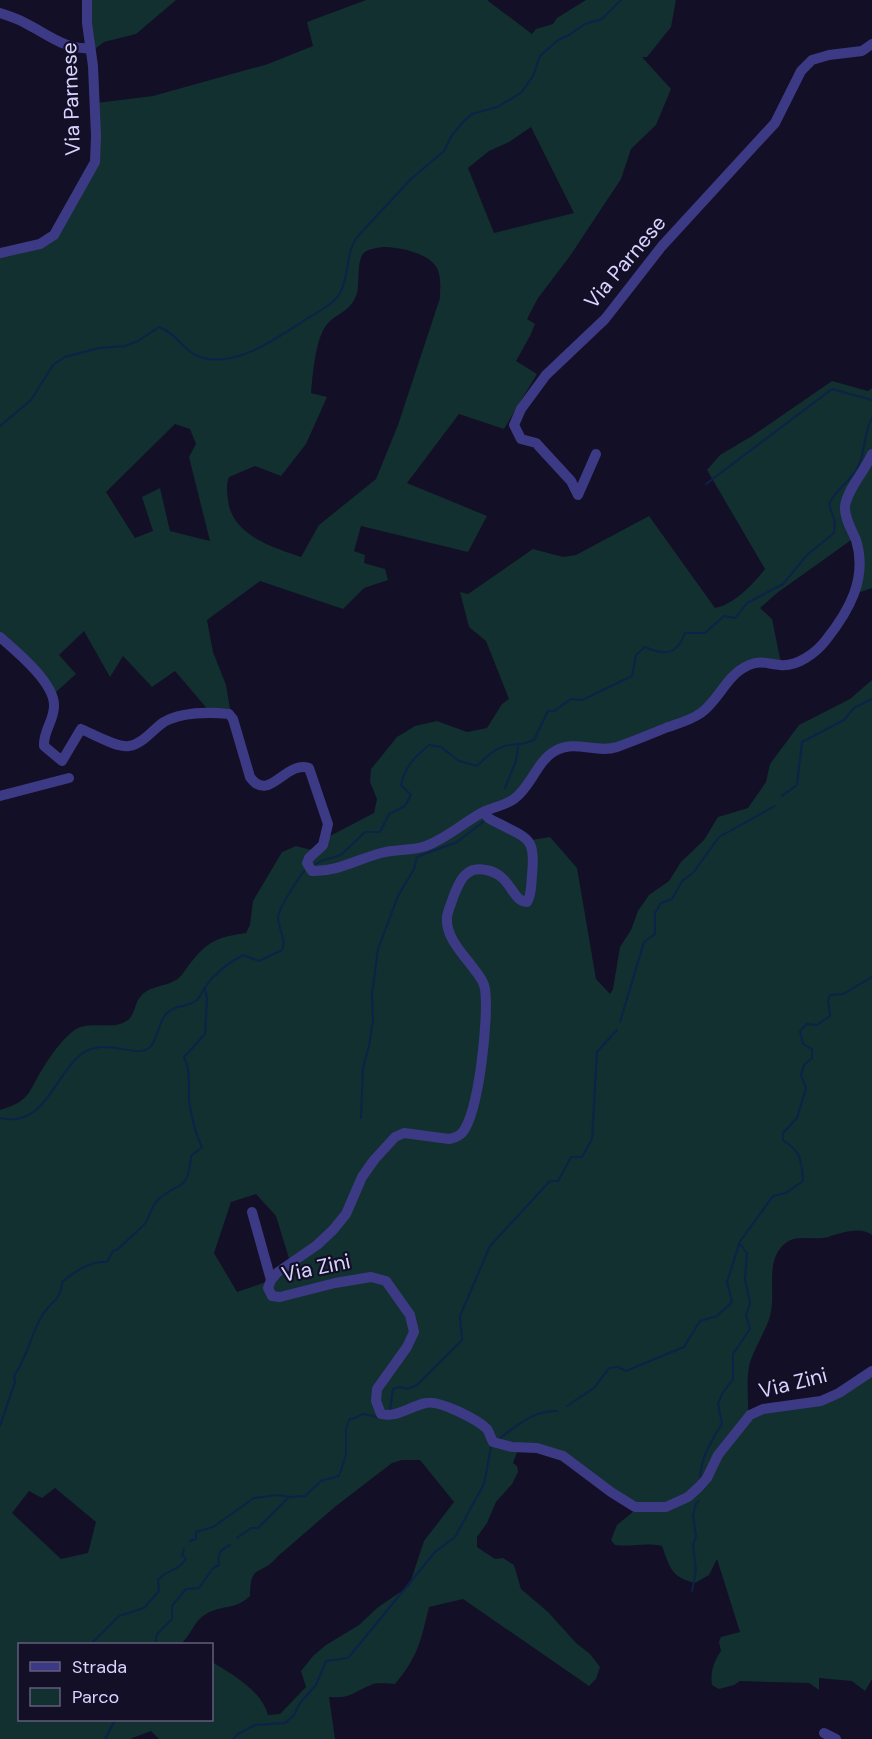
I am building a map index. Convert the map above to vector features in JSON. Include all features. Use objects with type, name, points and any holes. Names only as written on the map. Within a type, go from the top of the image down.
[{"type":"street","name":"Via Parnese","points":[[0,254],[40,244],[54,235],[95,162],[93,66],[89,48],[87,0]]},
{"type":"street","points":[[0,12],[26,23],[50,38],[81,49],[89,48]]},
{"type":"street","name":"Via Parnese","points":[[596,454],[578,495],[571,481],[536,444],[521,439],[514,425],[515,419],[546,375],[605,319],[662,246],[775,123],[801,71],[812,60],[829,55],[862,51],[872,44]]},
{"type":"street","points":[[0,637],[22,656],[46,684],[53,696],[53,712],[44,735],[44,746],[62,761],[81,729],[121,746],[129,746],[176,717],[229,714],[233,719],[250,777],[255,784],[260,787],[267,786],[296,767],[309,768],[328,824],[322,844],[307,863],[312,871],[339,868],[383,852],[426,846],[484,812],[512,800],[520,794],[554,751],[573,745],[602,749],[614,748],[678,724],[703,711],[740,669],[758,662],[790,664],[809,656],[827,638],[858,588],[859,556],[845,514],[845,507],[848,497],[872,454]]},
{"type":"street","points":[[0,796],[69,778]]},
{"type":"street","name":"Via Zini","points":[[484,812],[487,818],[530,842],[534,857],[530,895],[527,902],[517,898],[501,874],[483,869],[473,870],[463,877],[447,918],[448,930],[480,976],[485,990],[481,1070],[470,1116],[462,1133],[456,1138],[404,1133],[395,1137],[362,1177],[346,1214],[333,1230],[317,1245],[278,1272],[271,1280],[268,1288],[272,1296],[280,1298],[371,1277],[386,1281],[410,1315],[414,1332],[407,1347],[377,1389],[376,1401],[381,1414],[389,1416],[426,1403],[438,1402],[457,1410],[487,1429],[494,1442],[563,1456],[610,1492],[635,1507],[666,1507],[688,1497],[707,1478],[718,1455],[750,1415],[763,1409],[821,1401],[839,1393],[872,1371]]},
{"type":"street","points":[[252,1212],[271,1280]]},
{"type":"street","points":[[824,1733],[836,1739]]},
{"type":"green space","points":[[91,0],[176,0],[136,34],[104,42],[90,53]]},
{"type":"green space","points":[[366,0],[487,0],[532,34],[536,29],[553,24],[557,18],[586,0],[676,0],[671,27],[647,57],[642,57],[671,89],[656,125],[631,149],[621,179],[570,256],[538,298],[527,319],[535,324],[516,361],[537,374],[504,429],[459,414],[407,483],[487,516],[468,552],[361,526],[354,551],[365,555],[364,563],[385,569],[388,580],[364,588],[343,609],[260,581],[207,620],[213,652],[226,685],[231,715],[210,712],[175,671],[152,687],[123,656],[110,677],[84,631],[59,655],[76,674],[55,693],[0,634],[0,253],[49,239],[93,169],[96,103],[153,96],[268,64],[313,46],[307,22]],"holes":[[[531,127],[574,213],[494,233],[468,168],[489,151],[509,142]],[[380,247],[410,251],[430,260],[439,273],[440,298],[398,425],[376,479],[319,525],[301,557],[266,544],[245,531],[231,512],[228,500],[228,480],[229,477],[255,466],[281,476],[306,444],[327,397],[311,393],[316,356],[324,328],[355,299],[362,255]],[[175,424],[190,429],[196,444],[189,457],[210,541],[170,531],[160,488],[142,497],[153,531],[135,538],[106,492]]]},
{"type":"green space","points":[[832,381],[868,391],[872,388],[872,588],[855,594],[854,538],[777,593],[760,608],[772,619],[781,663],[753,663],[699,713],[615,746],[562,746],[525,787],[484,813],[532,840],[550,837],[577,868],[596,979],[610,994],[613,989],[620,947],[631,930],[638,911],[649,895],[669,881],[681,862],[704,840],[718,817],[748,808],[766,782],[770,764],[799,725],[850,699],[872,680],[872,1235],[856,1231],[823,1238],[796,1238],[787,1242],[780,1249],[773,1267],[770,1316],[750,1362],[748,1419],[765,1410],[820,1400],[872,1369],[872,1679],[865,1691],[852,1681],[819,1678],[819,1690],[809,1683],[740,1681],[719,1689],[712,1685],[713,1667],[721,1651],[719,1642],[721,1637],[740,1632],[717,1559],[709,1575],[695,1583],[681,1578],[672,1570],[662,1546],[615,1545],[611,1540],[617,1525],[639,1507],[575,1460],[519,1447],[513,1463],[517,1466],[518,1472],[512,1484],[496,1502],[487,1523],[477,1537],[477,1547],[495,1559],[503,1558],[514,1565],[521,1589],[590,1654],[600,1667],[596,1679],[589,1686],[463,1599],[429,1607],[418,1648],[395,1684],[373,1684],[347,1696],[329,1697],[335,1739],[159,1739],[151,1731],[130,1739],[0,1739],[0,1110],[18,1103],[28,1095],[53,1053],[72,1032],[85,1026],[115,1025],[128,1020],[144,993],[176,980],[208,945],[228,936],[246,933],[250,925],[253,901],[282,852],[296,846],[316,851],[326,838],[374,813],[377,799],[370,782],[371,769],[397,737],[415,726],[437,721],[467,732],[487,728],[502,704],[509,699],[486,641],[469,627],[460,592],[468,594],[533,549],[563,557],[576,555],[649,516],[715,608],[743,593],[765,569],[707,470],[720,455]],"holes":[[[256,1194],[276,1216],[291,1265],[266,1282],[237,1292],[214,1253],[231,1202]],[[402,1460],[420,1460],[454,1502],[424,1541],[409,1586],[377,1608],[359,1625],[326,1645],[313,1656],[301,1671],[306,1687],[280,1714],[268,1715],[265,1706],[253,1691],[213,1663],[213,1721],[18,1721],[18,1643],[182,1643],[202,1617],[212,1611],[244,1601],[250,1596],[254,1574],[271,1563],[336,1506],[392,1463]],[[55,1488],[96,1522],[88,1553],[61,1559],[12,1513],[29,1491],[42,1498]]]},
{"type":"waterway","points":[[0,426],[31,400],[53,365],[65,357],[99,348],[125,346],[138,341],[159,327],[197,356],[217,360],[231,358],[272,341],[326,307],[340,293],[351,250],[357,237],[411,179],[444,151],[452,135],[462,123],[472,114],[497,107],[521,93],[533,76],[540,56],[558,40],[585,24],[602,19],[621,0]]},
{"type":"waterway","points":[[706,484],[832,389],[872,400]]},
{"type":"waterway","points":[[314,865],[341,855],[365,832],[380,832],[389,814],[405,806],[411,795],[401,785],[405,772],[415,758],[429,745],[441,747],[459,761],[477,766],[500,748],[534,740],[548,711],[554,711],[571,699],[582,700],[632,676],[636,655],[645,647],[659,652],[670,652],[678,646],[685,633],[705,633],[724,616],[735,618],[747,603],[783,584],[807,555],[834,533],[835,522],[829,504],[859,466],[872,418]]},
{"type":"waterway","points":[[782,796],[797,785],[802,742],[844,720],[854,708],[872,699]]},
{"type":"waterway","points":[[505,788],[516,761],[518,747]]},
{"type":"waterway","points":[[620,1022],[644,942],[655,934],[655,913],[661,903],[672,899],[682,881],[693,873],[719,837],[775,806]]},
{"type":"waterway","points":[[361,1118],[363,1068],[373,1020],[372,994],[378,949],[398,896],[414,869],[417,857],[457,842],[483,822]]},
{"type":"waterway","points":[[0,1118],[15,1119],[27,1116],[37,1109],[71,1064],[90,1049],[109,1047],[137,1051],[150,1047],[166,1014],[172,1009],[191,1004],[200,997],[213,977],[237,958],[243,955],[259,961],[282,950],[279,913],[304,871]]},
{"type":"waterway","points":[[700,1481],[704,1458],[722,1424],[718,1404],[733,1379],[733,1354],[750,1329],[746,1315],[750,1303],[745,1279],[747,1253],[739,1243],[773,1196],[786,1193],[803,1181],[799,1157],[794,1149],[783,1140],[783,1133],[797,1118],[806,1088],[801,1075],[804,1065],[812,1058],[812,1049],[803,1044],[800,1031],[807,1024],[817,1025],[830,1016],[828,1000],[830,995],[843,994],[872,977]]},
{"type":"waterway","points":[[0,1426],[15,1382],[14,1376],[39,1321],[60,1293],[62,1282],[89,1265],[107,1262],[113,1251],[146,1222],[157,1201],[181,1185],[190,1168],[191,1156],[202,1147],[191,1112],[188,1072],[184,1057],[205,1034],[207,999],[205,988]]},
{"type":"waterway","points":[[390,1410],[393,1389],[400,1387],[407,1389],[417,1385],[462,1340],[460,1316],[490,1246],[550,1181],[558,1181],[571,1157],[582,1157],[592,1139],[597,1052],[617,1030]]},
{"type":"waterway","points":[[567,1406],[594,1388],[609,1368],[618,1367],[626,1371],[684,1347],[700,1321],[717,1316],[732,1302],[727,1282],[739,1244]]},
{"type":"waterway","points":[[500,1438],[534,1416],[557,1411]]},
{"type":"waterway","points":[[237,1538],[251,1528],[258,1528],[289,1497],[305,1496],[321,1481],[339,1476],[346,1455],[346,1429],[349,1420],[364,1414],[378,1417]]},
{"type":"waterway","points":[[233,1739],[255,1725],[285,1723],[294,1715],[300,1703],[316,1685],[326,1661],[348,1658],[435,1552],[455,1537],[484,1484],[491,1447]]},
{"type":"waterway","points":[[190,1541],[196,1539],[196,1532],[213,1527],[254,1498],[278,1495],[289,1497]]},
{"type":"waterway","points":[[692,1591],[696,1571],[693,1545],[696,1536],[693,1515],[696,1503],[699,1501]]},
{"type":"waterway","points":[[155,1643],[157,1634],[172,1619],[172,1606],[186,1589],[199,1588],[213,1568],[219,1565],[220,1552],[230,1545]]},
{"type":"waterway","points":[[92,1643],[119,1616],[144,1608],[159,1591],[158,1580],[186,1559],[182,1555],[184,1549]]},
{"type":"waterway","points":[[105,1739],[114,1721]]}]
